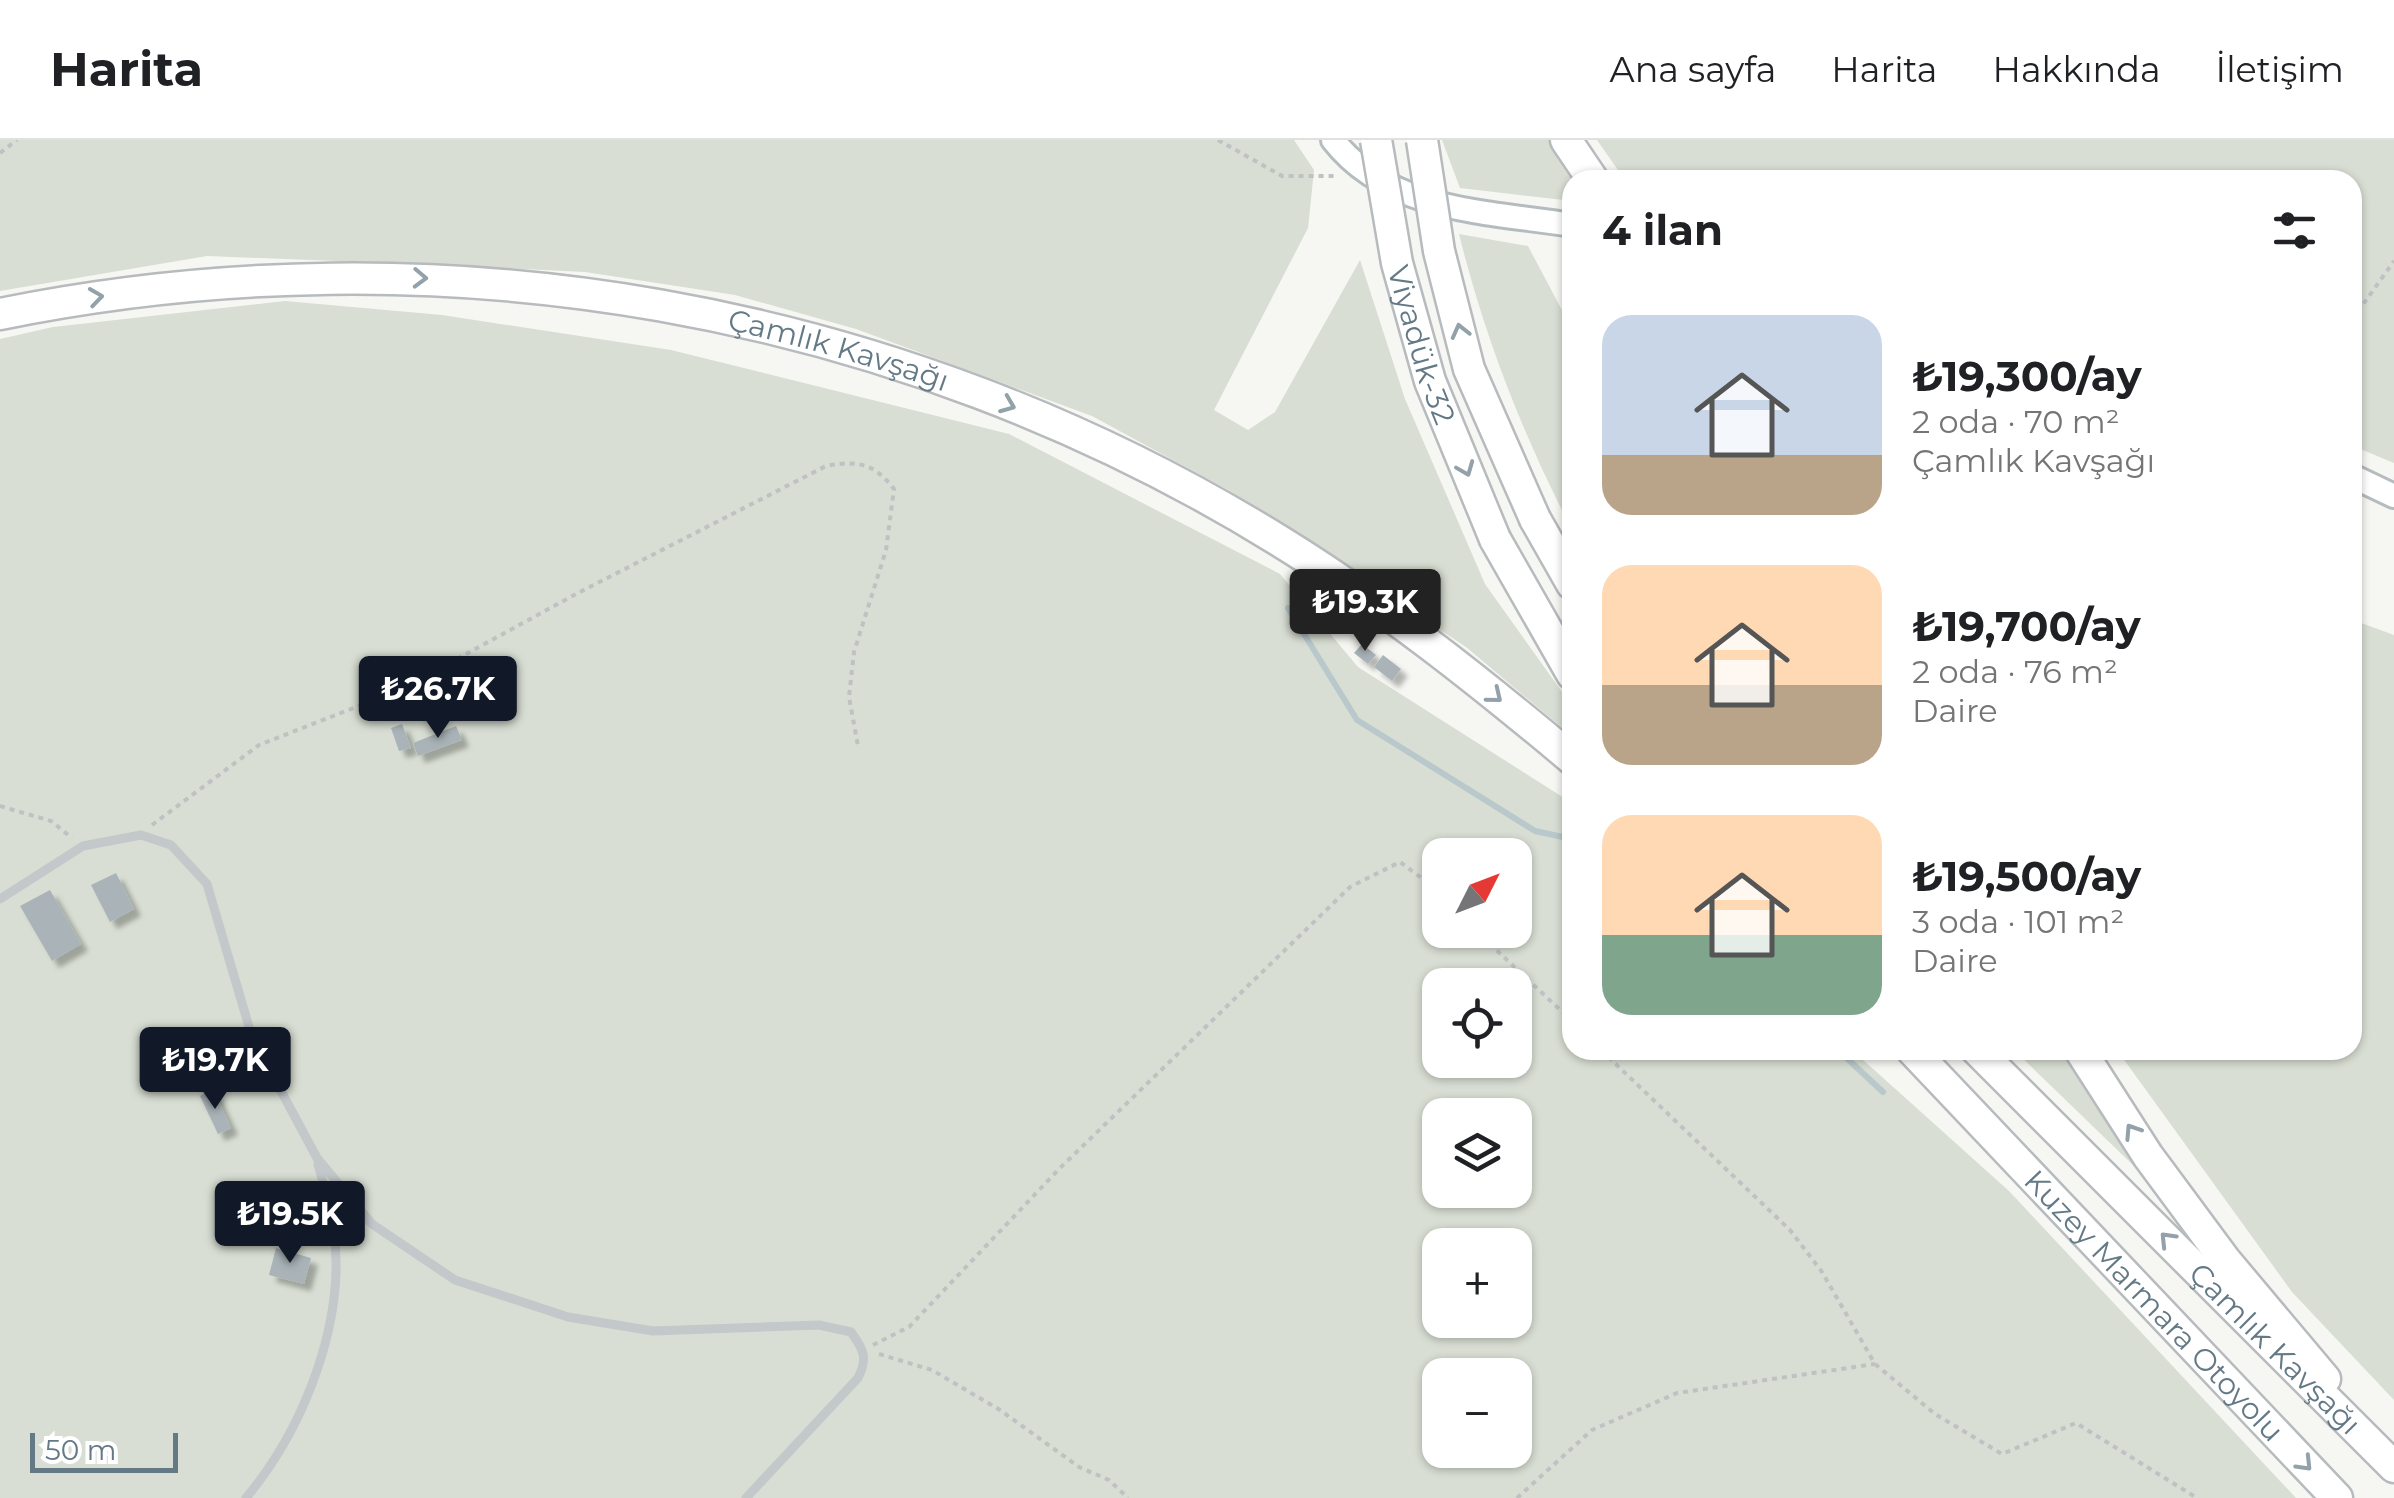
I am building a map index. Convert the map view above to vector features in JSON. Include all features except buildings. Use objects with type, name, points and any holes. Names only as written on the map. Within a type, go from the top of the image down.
[{"type":"highway","name":"Viyadük-32","points":[[1422,140],[1439,251],[1469,369],[1535,519],[1562,566]]},
{"type":"highway","points":[[1566,140],[1586,170]]},
{"type":"highway","name":"Viyadük-32","points":[[1368,153],[1430,381],[1495,539],[1562,656]]},
{"type":"highway","name":"Çamlık Kavşağı","points":[[0,314],[158,288],[363,276],[480,280],[596,292],[759,324],[948,381],[1064,428],[1178,483],[1278,540],[1377,606],[1562,751]]},
{"type":"highway","points":[[1901,1060],[1973,1114]]},
{"type":"highway","points":[[1922,1060],[1973,1114]]},
{"type":"highway","name":"Çamlık Kavşağı","points":[[1986,1060],[2389,1462]]},
{"type":"highway","name":"Çamlık Kavşağı","points":[[2086,1060],[2148,1156],[2214,1246],[2298,1343],[2389,1462]]},
{"type":"highway","name":"Kuzey Marmara Otoyolu","points":[[1973,1114],[2338,1498]]},
{"type":"main road","points":[[1333,140],[1368,153],[1401,193],[1562,223]]},
{"type":"main road","points":[[2362,481],[2394,496]]},
{"type":"lane","points":[[0,899],[83,846],[141,835],[172,845],[207,884],[252,1036],[317,1158],[372,1224],[455,1280],[568,1317],[653,1330],[819,1325],[852,1332],[864,1350],[865,1364],[858,1378],[746,1498]]},
{"type":"lane","points":[[246,1498],[266,1474],[298,1416],[322,1348],[335,1292],[334,1226],[317,1158]]},
{"type":"path","points":[[0,152],[16,140]]},
{"type":"path","points":[[1218,140],[1282,176],[1343,176],[1368,153]]},
{"type":"path","points":[[2362,306],[2394,261]]},
{"type":"path","points":[[141,835],[172,807],[259,745],[402,689],[826,466],[852,460],[879,470],[894,489],[886,550],[854,652],[849,697],[858,746]]},
{"type":"path","points":[[0,806],[51,821],[83,846]]},
{"type":"path","points":[[864,1350],[908,1327],[1058,1169],[1350,887],[1400,862],[1422,878]]},
{"type":"path","points":[[1494,948],[1562,1012]]},
{"type":"path","points":[[1612,1060],[1790,1230],[1822,1272],[1875,1364],[1935,1414],[2002,1454],[2076,1423],[2197,1498]]},
{"type":"path","points":[[864,1350],[932,1370],[1000,1410],[1079,1467],[1109,1480],[1128,1498]]},
{"type":"path","points":[[1517,1498],[1592,1430],[1677,1393],[1875,1364]]},
{"type":"shaded area","points":[[0,140],[1294,140],[1314,170],[1308,228],[1214,410],[1248,430],[1275,412],[1360,260],[1405,399],[1485,584],[1562,692],[1562,728],[1466,647],[1230,491],[1092,416],[856,329],[735,295],[585,272],[207,256],[0,291]]},
{"type":"shaded area","points":[[1442,140],[1549,140],[1568,170],[1562,170],[1562,200],[1460,188]]},
{"type":"shaded area","points":[[1597,140],[2394,140],[2394,463],[2362,450],[2362,170],[1618,170]]},
{"type":"shaded area","points":[[1459,234],[1528,246],[1562,310],[1562,509],[1507,386]]},
{"type":"shaded area","points":[[285,301],[442,315],[671,350],[1009,434],[1280,574],[1358,667],[1562,797],[1562,1060],[1863,1060],[2009,1191],[2296,1498],[0,1498],[0,339],[53,327]]},
{"type":"shaded area","points":[[2362,623],[2394,635],[2394,1400],[2292,1292],[2124,1060],[2362,1060]]},
{"type":"shaded area","points":[[2024,1060],[2069,1060],[2164,1195]]},
{"type":"waterway","points":[[1288,608],[1357,720],[1535,831],[1562,837]]},
{"type":"waterway","points":[[1849,1060],[1883,1092]]}]
